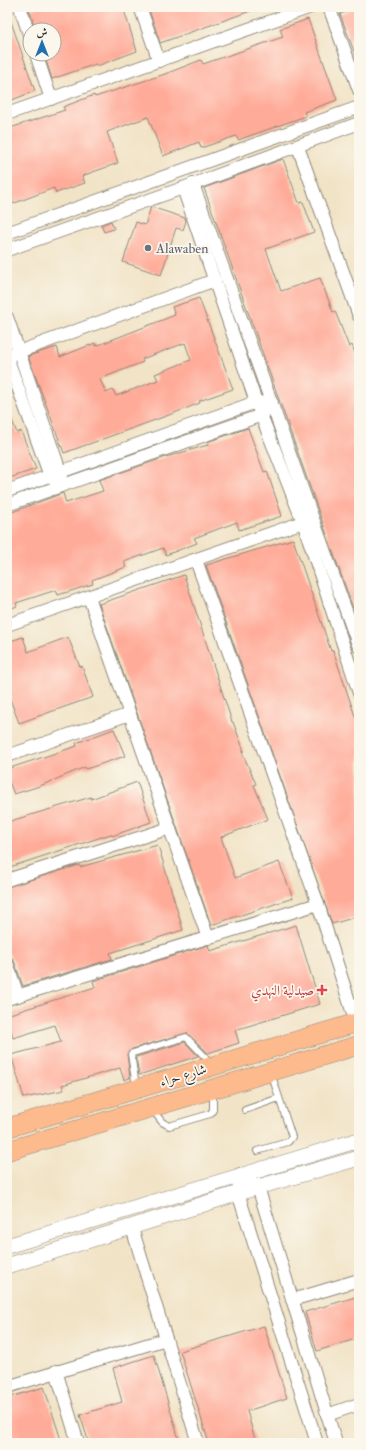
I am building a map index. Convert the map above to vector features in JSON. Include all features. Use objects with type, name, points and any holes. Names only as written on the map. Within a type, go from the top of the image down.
[{"type":"main road","name":"شارع حراء","points":[[7,1128],[358,1022]]},
{"type":"main road","name":"شارع حراء","points":[[7,1151],[359,1045]]},
{"type":"street","points":[[20,7],[25,22]]},
{"type":"street","points":[[140,7],[159,61]]},
{"type":"street","points":[[7,114],[311,7]]},
{"type":"street","points":[[329,7],[359,90]]},
{"type":"street","points":[[39,62],[52,99]]},
{"type":"street","points":[[7,233],[359,107]]},
{"type":"street","points":[[7,250],[359,124]]},
{"type":"street","points":[[298,147],[359,316]]},
{"type":"street","points":[[188,186],[214,280],[256,402],[262,414],[303,522],[359,693]]},
{"type":"street","points":[[188,186],[272,403],[359,647]]},
{"type":"street","points":[[134,188],[139,204]]},
{"type":"street","points":[[62,485],[55,474],[7,357],[214,280]]},
{"type":"street","points":[[7,317],[19,352],[55,474]]},
{"type":"street","points":[[7,491],[256,402],[272,403]]},
{"type":"street","points":[[7,505],[262,414],[272,403]]},
{"type":"street","points":[[7,625],[303,522]]},
{"type":"street","points":[[196,560],[318,904],[358,1022]]},
{"type":"street","points":[[89,596],[208,938]]},
{"type":"street","points":[[7,756],[130,714]]},
{"type":"street","points":[[7,880],[170,828]]},
{"type":"street","points":[[7,963],[13,997],[318,904]]},
{"type":"street","points":[[7,1246],[240,1174],[359,1140]]},
{"type":"street","points":[[7,1266],[132,1228],[258,1187],[359,1158]]},
{"type":"street","points":[[240,1174],[258,1187],[336,1443]]},
{"type":"street","points":[[240,1174],[238,1194],[317,1443]]},
{"type":"street","points":[[132,1228],[198,1443]]},
{"type":"street","points":[[292,1300],[359,1280]]},
{"type":"street","points":[[7,1387],[166,1339]]},
{"type":"street","points":[[56,1371],[78,1443]]},
{"type":"street","points":[[327,1415],[359,1404]]},
{"type":"lane","points":[[137,1089],[132,1053],[183,1037],[189,1038],[196,1049],[207,1058],[213,1066]]},
{"type":"lane","points":[[257,1151],[288,1142],[291,1140],[292,1136],[271,1072]]},
{"type":"lane","points":[[246,1110],[279,1098]]},
{"type":"building","points":[[39,7],[123,7],[137,51],[97,66],[96,64],[52,79],[47,62],[62,62],[62,22],[33,22],[29,10]]},
{"type":"building","points":[[148,7],[259,7],[259,8],[160,43]]},
{"type":"building","points":[[359,7],[359,64],[340,14]]},
{"type":"building","points":[[7,16],[9,16],[22,54],[22,62],[25,62],[35,91],[7,102]]},
{"type":"building","points":[[308,19],[337,100],[304,112],[306,116],[238,140],[236,136],[201,148],[199,142],[163,156],[148,117],[107,132],[118,163],[82,176],[85,183],[56,193],[54,188],[7,206],[7,129],[65,110],[63,107],[94,95],[95,97],[165,74],[201,60],[203,64],[283,37],[280,29]]},
{"type":"building","points":[[283,159],[299,203],[303,202],[314,232],[266,249],[281,291],[320,278],[333,312],[335,311],[349,347],[352,345],[359,364],[359,378],[357,379],[359,386],[359,625],[204,188]]},
{"type":"building","name":"Alawaben","points":[[151,207],[185,218],[186,221],[183,230],[176,228],[161,275],[123,262],[136,222],[145,225]]},
{"type":"building","points":[[111,221],[114,229],[104,232],[101,225]]},
{"type":"building","points":[[199,298],[233,389],[199,401],[200,403],[169,415],[64,453],[28,356],[57,347],[60,357],[95,343],[96,346],[175,315],[172,307]],"holes":[[[185,343],[191,360],[155,374],[158,380],[116,396],[113,390],[106,393],[100,379],[143,362],[142,359]]]},
{"type":"building","points":[[7,408],[17,433],[21,431],[36,469],[7,479]]},
{"type":"building","points":[[248,428],[264,472],[267,471],[282,516],[239,530],[237,522],[194,538],[197,543],[166,555],[163,548],[124,562],[126,567],[92,580],[93,584],[58,595],[56,590],[16,603],[17,606],[7,610],[7,514],[63,493],[66,503],[103,491],[99,480],[166,457],[208,445],[207,442]]},
{"type":"building","points":[[293,539],[356,719],[359,718],[359,916],[332,924],[206,565]]},
{"type":"building","points":[[184,575],[232,722],[244,751],[242,752],[256,784],[254,785],[268,819],[221,837],[235,878],[279,862],[293,898],[211,925],[99,604]]},
{"type":"building","points":[[23,637],[28,652],[68,637],[80,667],[82,666],[93,697],[19,723],[7,691],[7,642]]},
{"type":"building","points":[[114,729],[125,756],[86,769],[85,767],[40,786],[14,794],[7,777],[7,769],[77,746],[76,743]]},
{"type":"building","points":[[137,782],[151,822],[112,836],[111,834],[10,867],[11,871],[7,872],[7,822],[91,797],[91,799]]},
{"type":"building","points":[[158,845],[183,930],[110,953],[112,959],[23,986],[14,961],[7,949],[7,887],[79,865],[80,867]]},
{"type":"building","points":[[296,925],[320,1004],[235,1030],[239,1043],[208,1053],[187,1033],[132,1049],[127,1054],[130,1078],[124,1080],[120,1068],[62,1085],[64,1090],[24,1098],[11,1055],[61,1042],[55,1025],[13,1038],[7,1015],[95,987],[93,981],[208,945],[210,951]]},
{"type":"building","points":[[185,1042],[198,1056],[139,1075],[136,1057]]},
{"type":"building","points":[[359,1296],[359,1338],[317,1351],[305,1312]]},
{"type":"building","points":[[264,1326],[287,1398],[247,1411],[256,1443],[209,1443],[180,1351]]},
{"type":"building","points":[[154,1355],[180,1443],[89,1443],[80,1415],[122,1402],[113,1368]]},
{"type":"building","points":[[44,1387],[62,1443],[7,1443],[7,1398]]},
{"type":"place","name":"Alawaben","points":[[148,248]]},
{"type":"place","name":"صيدلية النهدي","points":[[322,990]]}]
